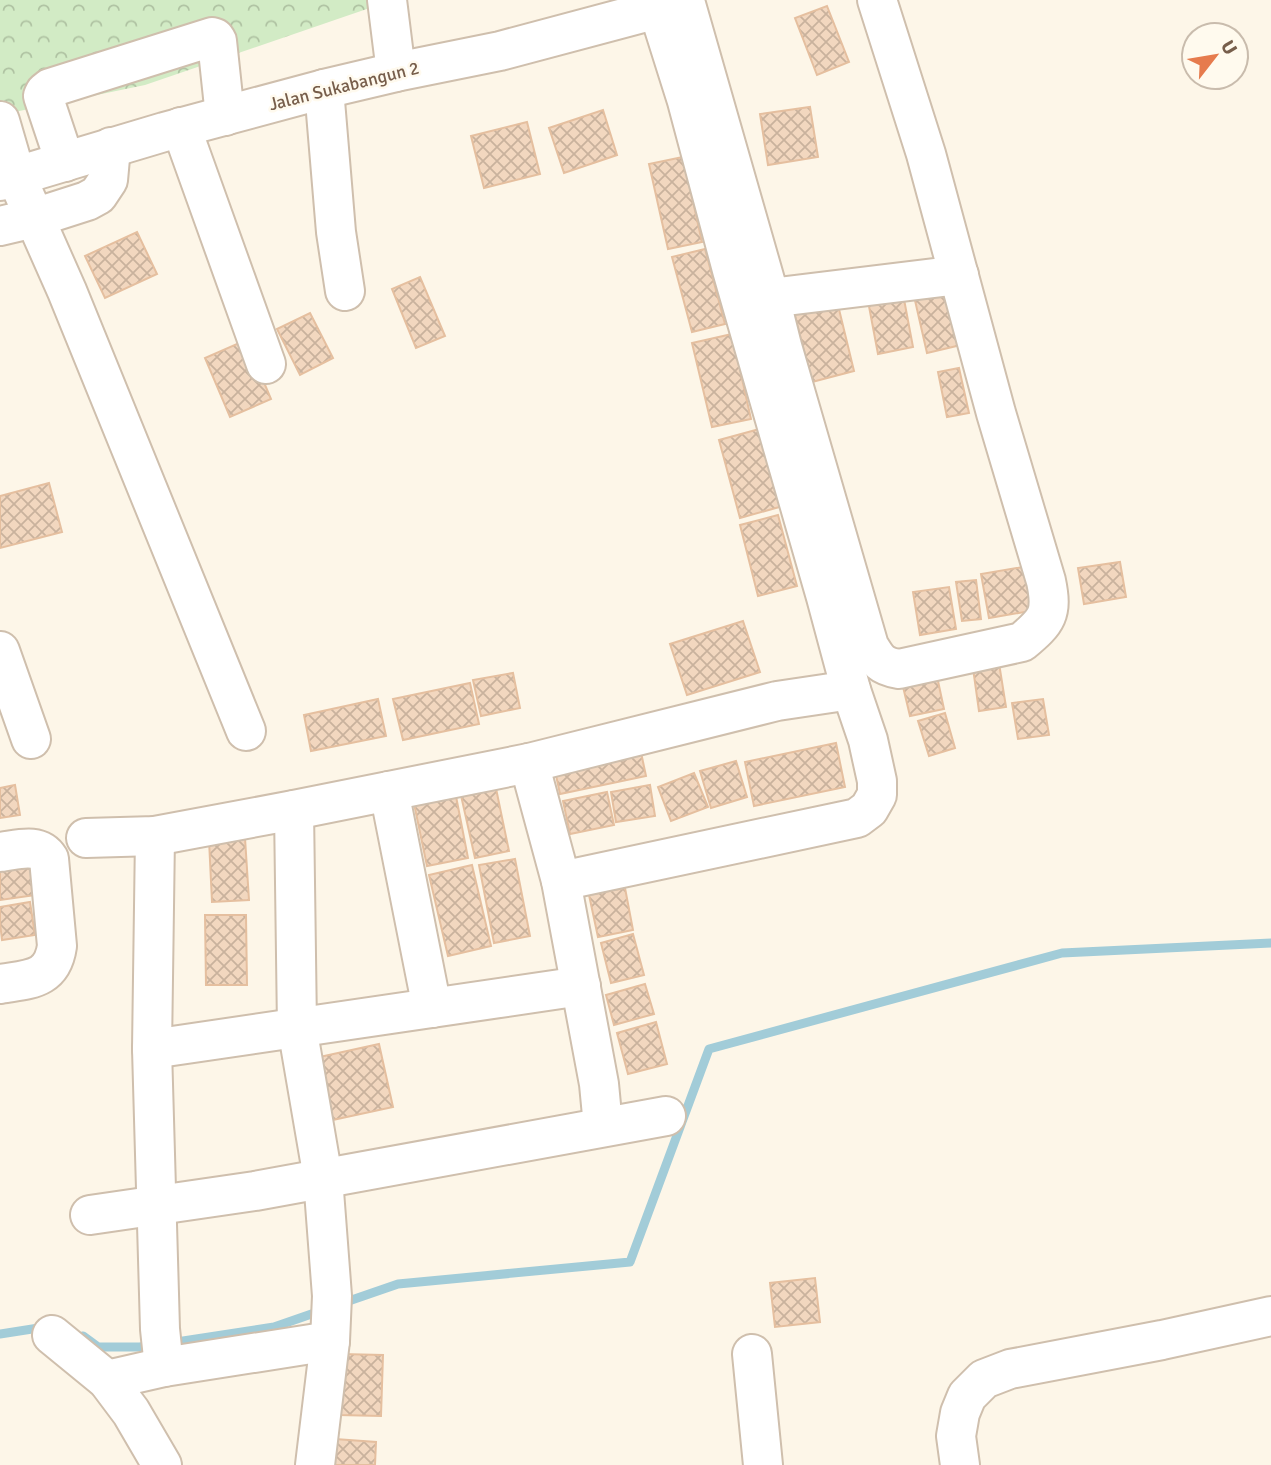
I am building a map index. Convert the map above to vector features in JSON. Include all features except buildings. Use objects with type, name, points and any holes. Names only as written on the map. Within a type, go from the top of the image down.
[{"type":"street","points":[[387,0],[396,72]]},
{"type":"street","points":[[678,3],[770,298],[869,646],[877,660],[887,667],[899,669],[1022,642],[1048,616],[1049,597],[996,414],[926,153],[877,0]]},
{"type":"street","points":[[561,881],[857,818],[869,809],[877,795],[877,781],[868,740],[851,690],[732,270],[687,101],[678,3]]},
{"type":"street","name":"Jalan Sukabangun 2","points":[[8,179],[181,127],[324,89],[500,51],[678,3]]},
{"type":"street","points":[[65,162],[43,96],[44,92],[212,37],[216,41],[225,116]]},
{"type":"street","points":[[324,89],[336,232],[345,290]]},
{"type":"street","points":[[0,121],[17,222],[67,291],[246,731]]},
{"type":"street","points":[[181,127],[266,363]]},
{"type":"street","points":[[17,222],[98,195],[108,180],[111,147]]},
{"type":"street","points":[[770,298],[959,275]]},
{"type":"street","points":[[0,651],[31,739]]},
{"type":"street","points":[[86,838],[155,836],[294,810],[529,763],[777,701],[851,690]]},
{"type":"street","points":[[529,763],[561,881],[600,1084],[603,1126]]},
{"type":"street","points":[[389,791],[432,1008]]},
{"type":"street","points":[[294,810],[297,1027],[323,1178],[331,1320],[315,1465]]},
{"type":"street","points":[[155,836],[152,1049],[163,1350]]},
{"type":"street","points":[[0,852],[37,849],[45,852],[50,859],[57,946],[55,958],[38,977],[0,984]]},
{"type":"street","points":[[152,1049],[581,986]]},
{"type":"street","points":[[90,1215],[255,1191],[666,1116]]},
{"type":"street","points":[[960,1465],[956,1436],[960,1413],[967,1396],[984,1379],[1010,1368],[1271,1317]]},
{"type":"street","points":[[107,1380],[163,1350],[331,1320]]},
{"type":"street","points":[[52,1335],[107,1380],[131,1412],[162,1465]]},
{"type":"street","points":[[752,1354],[763,1465]]},
{"type":"green space","points":[[0,0],[393,0],[145,85],[0,115]]},
{"type":"waterway","points":[[340,1304],[398,1284],[630,1262],[709,1049],[1062,953],[1271,943]]},
{"type":"waterway","points":[[170,1343],[274,1327],[323,1310]]},
{"type":"waterway","points":[[0,1334],[45,1327]]},
{"type":"waterway","points":[[83,1336],[98,1347],[152,1345]]}]
